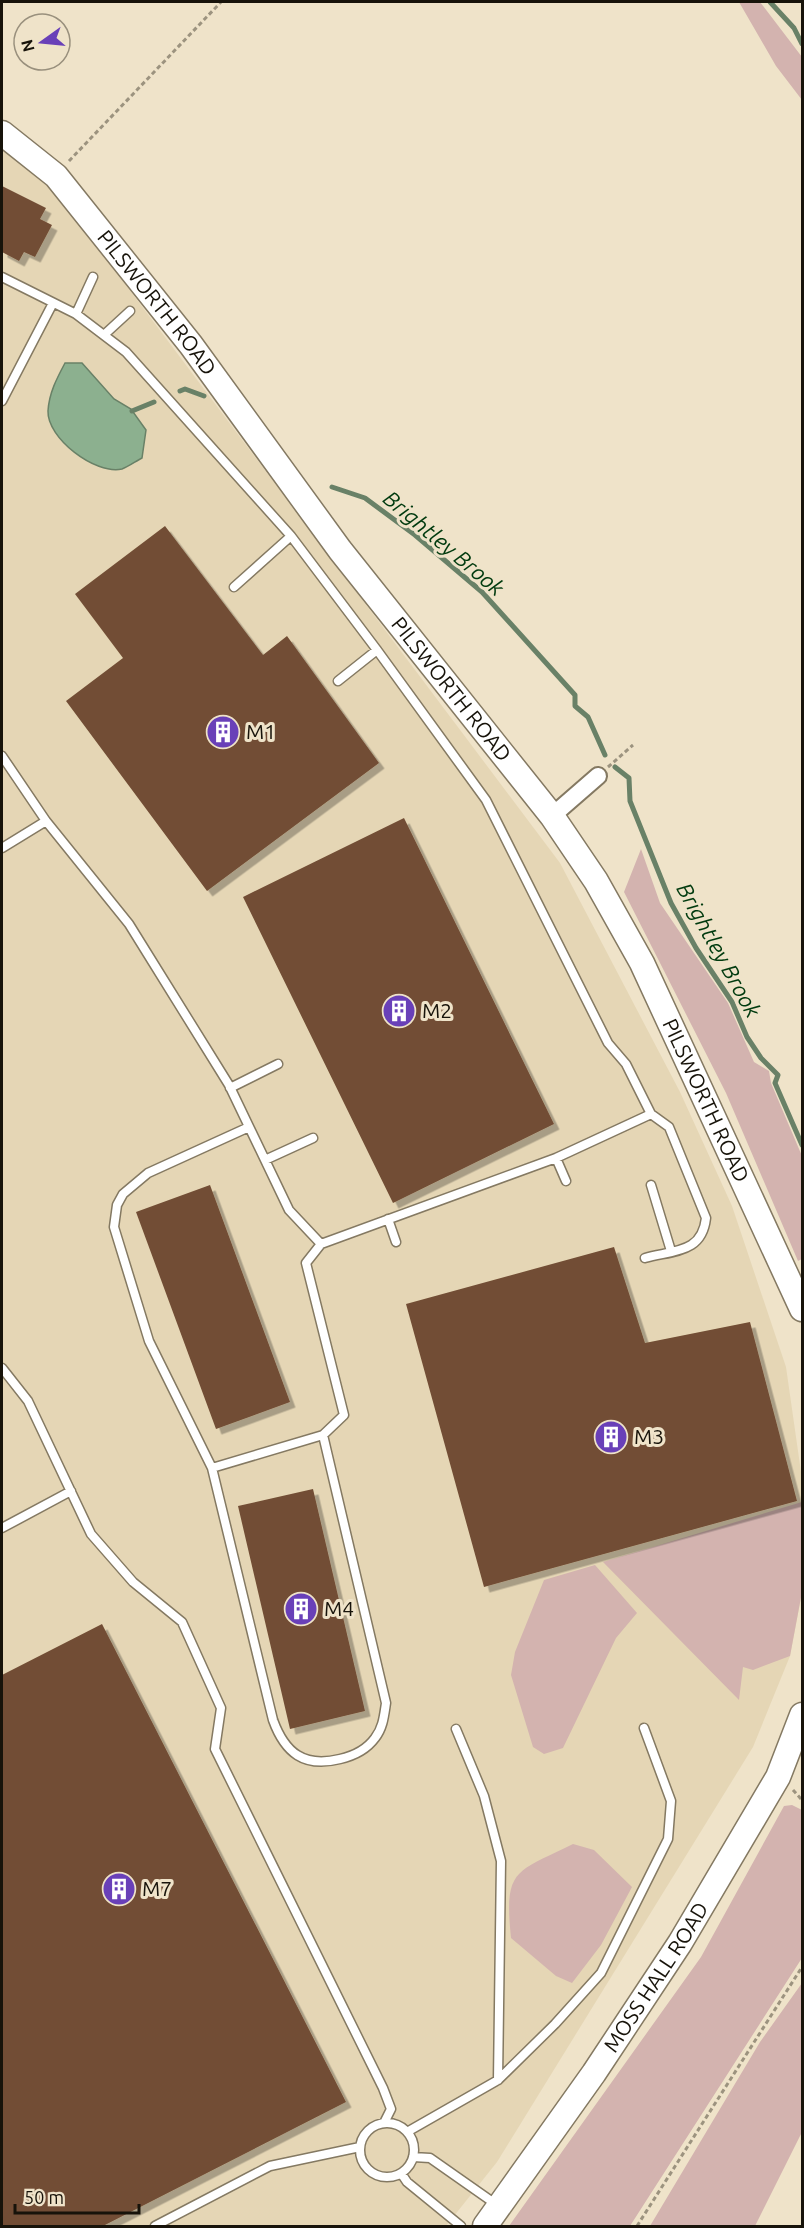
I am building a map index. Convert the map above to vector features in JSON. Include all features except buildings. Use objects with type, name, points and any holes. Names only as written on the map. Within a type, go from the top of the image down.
[{"type":"street","name":"PILSWORTH ROAD","points":[[2,133],[56,176],[191,345],[340,550],[552,816],[596,881],[642,963],[802,1310]]},
{"type":"street","points":[[552,816],[598,776]]},
{"type":"street","name":"MOSS HALL ROAD","points":[[492,2217],[594,2073],[680,1943],[778,1777],[802,1715]]},
{"type":"lane","points":[[76,314],[93,277]]},
{"type":"lane","points":[[2,278],[76,314],[105,333],[126,352],[291,536],[486,800],[608,1043],[626,1064],[651,1114],[669,1127],[706,1218],[704,1234],[697,1244],[645,1258]]},
{"type":"lane","points":[[2,401],[53,303]]},
{"type":"lane","points":[[105,333],[130,311]]},
{"type":"lane","points":[[234,587],[291,536]]},
{"type":"lane","points":[[339,681],[377,650]]},
{"type":"lane","points":[[2,756],[46,821],[129,924],[230,1088],[289,1210],[321,1244]]},
{"type":"lane","points":[[2,848],[46,821]]},
{"type":"lane","points":[[230,1088],[278,1064]]},
{"type":"lane","points":[[212,1468],[323,1435],[344,1415],[306,1263],[321,1244],[556,1158],[651,1114]]},
{"type":"lane","points":[[249,1127],[148,1173],[123,1194],[114,1217],[114,1227],[149,1341],[212,1468],[266,1694],[279,1737],[301,1758],[313,1762],[348,1757],[362,1750],[375,1739],[383,1724],[386,1704],[323,1435]]},
{"type":"lane","points":[[265,1160],[313,1138]]},
{"type":"lane","points":[[556,1158],[566,1181]]},
{"type":"lane","points":[[651,1185],[671,1251]]},
{"type":"lane","points":[[388,1219],[396,1242]]},
{"type":"lane","points":[[2,1368],[28,1401],[91,1534],[133,1582],[182,1622],[221,1708],[215,1749],[383,2088],[391,2109],[384,2123]]},
{"type":"lane","points":[[2,1528],[71,1491]]},
{"type":"lane","points":[[407,2132],[498,2080],[555,2024],[601,1973],[668,1839],[671,1801],[644,1728]]},
{"type":"lane","points":[[456,1729],[484,1796],[501,1861],[498,2080]]},
{"type":"lane","points":[[384,2123],[401,2126],[407,2132],[414,2148],[410,2165],[401,2173],[387,2177],[370,2171],[361,2156],[360,2147],[368,2131],[384,2123]]},
{"type":"lane","points":[[155,2226],[270,2166],[360,2147]]},
{"type":"lane","points":[[413,2157],[430,2158],[492,2217]]},
{"type":"lane","points":[[401,2173],[406,2181],[461,2226]]},
{"type":"path","points":[[56,176],[221,2]]},
{"type":"path","points":[[598,776],[633,746]]},
{"type":"path","points":[[637,2226],[802,1967]]},
{"type":"shaded area","points":[[739,2],[760,2],[802,57],[802,100],[776,66]]},
{"type":"shaded area","points":[[2,148],[44,176],[560,863],[680,1092],[732,1206],[786,1367],[802,1479],[802,1592],[790,1656],[753,1747],[497,2162],[446,2226],[2,2226]]},
{"type":"shaded area","points":[[65,363],[82,363],[114,399],[131,409],[146,430],[142,458],[122,469],[99,466],[74,452],[55,432],[50,421],[49,404],[56,380]]},
{"type":"shaded area","points":[[641,849],[660,903],[728,1003],[754,1062],[769,1071],[771,1083],[802,1156],[802,1259],[798,1261],[726,1093],[624,892]]},
{"type":"shaded area","points":[[802,1502],[802,1592],[790,1656],[753,1670],[743,1667],[739,1700],[603,1562]]},
{"type":"shaded area","points":[[595,1565],[637,1613],[616,1638],[563,1748],[544,1754],[533,1747],[511,1675],[515,1652],[544,1580]]},
{"type":"shaded area","points":[[792,1805],[802,1810],[802,1958],[630,2226],[509,2226],[701,1957],[784,1806]]},
{"type":"shaded area","points":[[573,1844],[594,1850],[632,1887],[601,1945],[572,1983],[556,1976],[511,1938],[509,1915],[512,1885],[518,1876],[538,1861]]},
{"type":"shaded area","points":[[802,1983],[802,2132],[755,2226],[650,2226],[760,2042]]},
{"type":"waterway","points":[[770,2],[794,28],[802,44]]},
{"type":"waterway","name":"Brightley Brook","points":[[180,391],[185,389],[204,396]]},
{"type":"waterway","name":"Brightley Brook","points":[[132,411],[154,402]]},
{"type":"waterway","name":"Brightley Brook","points":[[332,487],[365,498],[415,535],[482,592],[575,695],[575,706],[588,717],[605,755]]},
{"type":"waterway","name":"Brightley Brook","points":[[615,767],[629,778],[630,801],[671,903],[696,948],[732,1002],[747,1037],[761,1058],[778,1075],[775,1083],[802,1145]]},
{"type":"place","name":"M1","points":[[223,732]]},
{"type":"place","name":"M2","points":[[399,1011]]},
{"type":"place","name":"M3","points":[[611,1437]]},
{"type":"place","name":"M4","points":[[301,1609]]},
{"type":"place","name":"M7","points":[[119,1889]]}]
